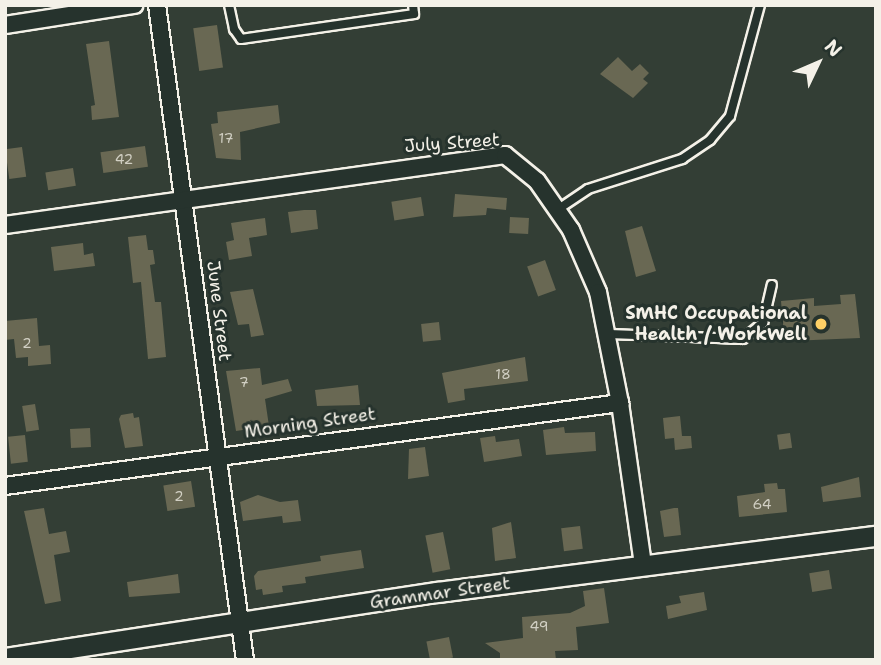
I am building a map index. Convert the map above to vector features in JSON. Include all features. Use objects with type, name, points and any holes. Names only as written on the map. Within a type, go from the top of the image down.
[{"type":"street","points":[[5,25],[134,5]]},
{"type":"street","name":"June Street","points":[[157,5],[185,197],[237,623],[245,660]]},
{"type":"street","name":"July Street","points":[[5,225],[185,197],[506,155],[537,181],[583,253],[609,334],[643,564]]},
{"type":"street","name":"Morning Street","points":[[5,485],[620,403]]},
{"type":"street","name":"Grammar Street","points":[[6,657],[643,564],[876,536]]},
{"type":"lane","points":[[229,5],[233,29],[241,39],[414,14],[413,5]]},
{"type":"lane","points":[[557,210],[588,189],[682,159],[710,140],[730,116],[761,5]]},
{"type":"lane","points":[[609,334],[743,339],[763,323],[772,285]]},
{"type":"building","points":[[217,25],[223,68],[199,71],[193,28]]},
{"type":"building","points":[[109,41],[119,117],[92,120],[91,106],[95,105],[86,44]]},
{"type":"building","points":[[618,57],[632,71],[640,64],[649,73],[643,79],[648,83],[633,98],[600,74]]},
{"type":"building","points":[[278,105],[280,123],[240,132],[241,160],[216,158],[211,124],[218,123],[217,112]]},
{"type":"building","points":[[145,146],[148,167],[103,173],[100,152]]},
{"type":"building","points":[[22,147],[26,177],[9,179],[5,149]]},
{"type":"building","points":[[73,168],[76,186],[48,190],[45,172]]},
{"type":"building","points":[[455,194],[507,198],[506,210],[487,208],[486,215],[453,217]]},
{"type":"building","points":[[421,197],[424,216],[394,220],[391,202]]},
{"type":"building","points":[[316,210],[318,229],[291,233],[288,212]]},
{"type":"building","points":[[510,217],[529,218],[528,234],[509,233]]},
{"type":"building","points":[[265,218],[267,235],[249,238],[252,256],[229,260],[226,242],[234,240],[231,223]]},
{"type":"building","points":[[642,226],[656,271],[636,277],[625,231]]},
{"type":"building","points":[[146,235],[148,250],[153,250],[155,264],[150,265],[155,302],[161,302],[166,357],[148,359],[141,282],[133,283],[128,237]]},
{"type":"building","points":[[83,243],[84,255],[93,253],[95,266],[54,271],[51,247]]},
{"type":"building","points":[[545,260],[556,290],[538,297],[527,266]]},
{"type":"building","points":[[253,289],[264,335],[251,337],[249,324],[238,325],[230,292]]},
{"type":"building","name":"SMHC Occupational Health / WorkWell","points":[[855,294],[860,338],[790,341],[790,335],[784,336],[781,301],[814,298],[814,306],[841,304],[840,295]]},
{"type":"building","points":[[37,318],[39,346],[50,345],[51,364],[28,366],[28,357],[16,358],[14,339],[5,340],[5,321]]},
{"type":"building","points":[[439,322],[441,340],[423,342],[421,324]]},
{"type":"building","points":[[525,357],[528,381],[464,389],[465,400],[448,403],[442,373]]},
{"type":"building","points":[[260,368],[262,385],[288,379],[292,391],[265,399],[269,426],[236,431],[226,371]]},
{"type":"building","points":[[358,385],[360,405],[317,406],[315,390]]},
{"type":"building","points":[[35,404],[39,430],[26,432],[22,406]]},
{"type":"building","points":[[133,413],[134,418],[139,417],[143,446],[125,448],[119,419],[121,415]]},
{"type":"building","points":[[680,416],[682,436],[691,436],[692,448],[675,450],[674,438],[665,439],[663,418]]},
{"type":"building","points":[[564,427],[565,433],[595,432],[596,451],[546,455],[543,430]]},
{"type":"building","points":[[90,428],[91,447],[71,448],[70,429]]},
{"type":"building","points":[[790,433],[792,448],[779,450],[777,435]]},
{"type":"building","points":[[25,435],[28,462],[11,464],[8,437]]},
{"type":"building","points":[[495,436],[496,442],[519,439],[522,456],[484,462],[480,438]]},
{"type":"building","points":[[425,447],[429,476],[408,479],[409,449]]},
{"type":"building","points":[[859,477],[861,497],[823,502],[821,487]]},
{"type":"building","points":[[191,481],[195,507],[167,511],[163,485]]},
{"type":"building","points":[[777,483],[778,489],[785,489],[787,512],[739,517],[737,496],[765,492],[764,484]]},
{"type":"building","points":[[258,495],[280,502],[298,500],[301,521],[283,523],[282,516],[243,521],[240,502]]},
{"type":"building","points":[[44,508],[49,534],[66,531],[70,552],[54,555],[61,601],[45,604],[24,511]]},
{"type":"building","points":[[678,508],[681,535],[664,537],[660,511]]},
{"type":"building","points":[[511,522],[516,558],[495,561],[492,528]]},
{"type":"building","points":[[580,526],[583,549],[564,551],[561,528]]},
{"type":"building","points":[[443,532],[450,569],[433,573],[425,535]]},
{"type":"building","points":[[361,550],[364,568],[305,577],[306,583],[282,586],[283,592],[263,595],[262,589],[256,590],[254,576],[258,571],[321,561],[320,556]]},
{"type":"building","points":[[829,570],[832,589],[812,592],[809,573]]},
{"type":"building","points":[[178,574],[180,593],[129,597],[127,582]]},
{"type":"building","points":[[604,588],[609,623],[576,627],[578,650],[555,651],[556,660],[500,660],[500,653],[485,643],[523,638],[522,617],[570,613],[585,606],[583,591]]},
{"type":"building","points":[[704,592],[707,610],[668,619],[666,606],[681,603],[679,596]]},
{"type":"building","points":[[449,637],[453,658],[430,660],[426,641]]},
{"type":"place","name":"SMHC Occupational Health / WorkWell","points":[[821,324]]}]
